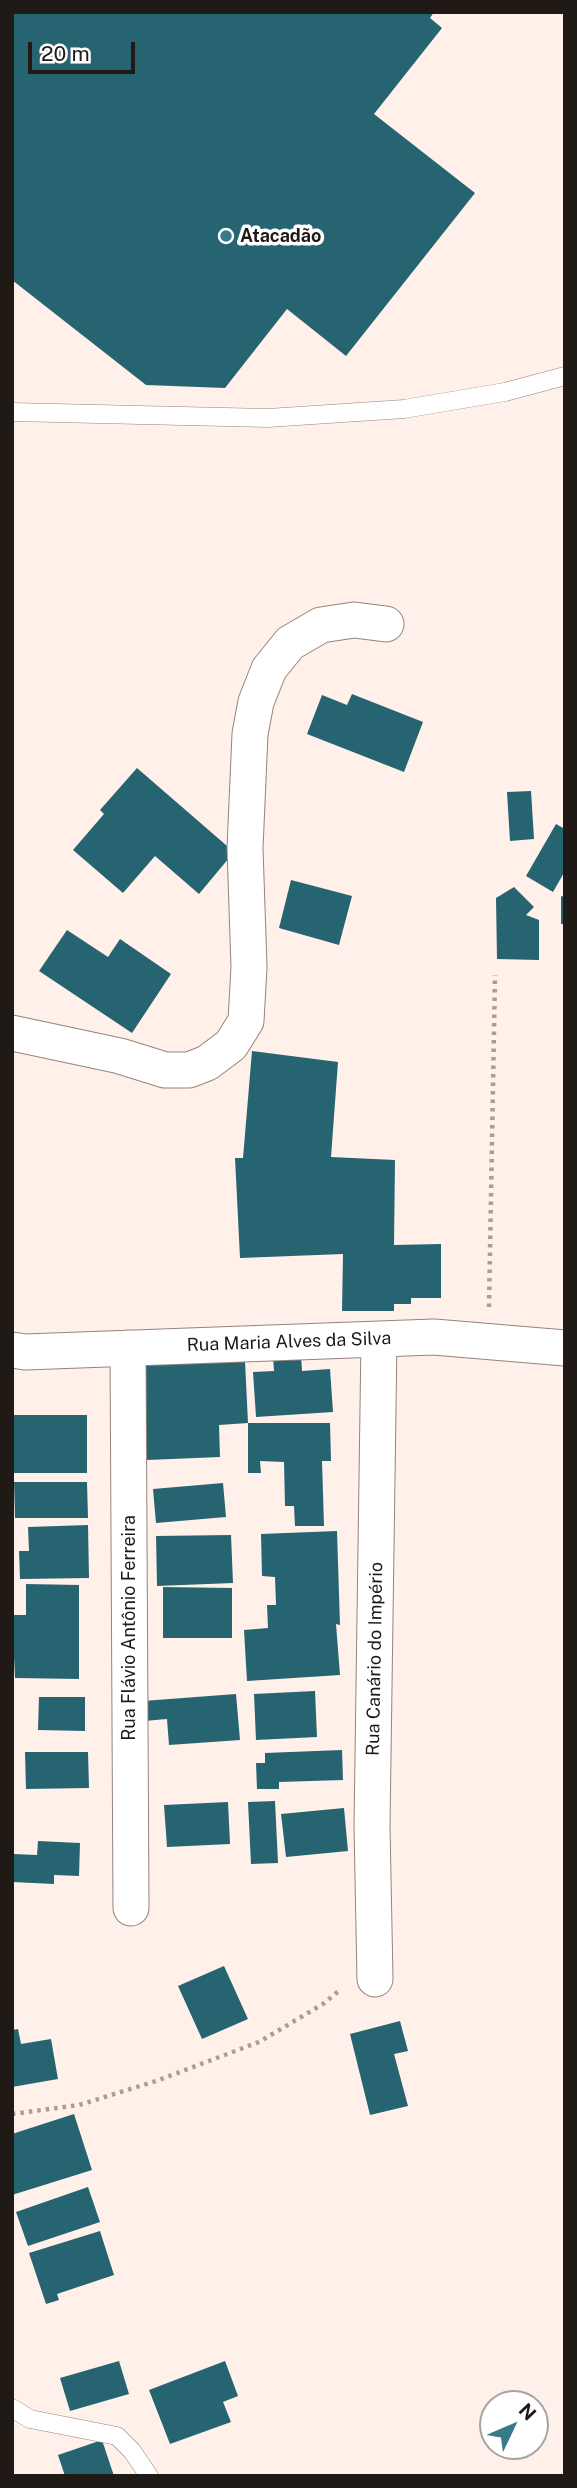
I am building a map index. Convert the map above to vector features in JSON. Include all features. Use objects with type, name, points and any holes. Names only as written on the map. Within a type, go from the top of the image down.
[{"type":"street","points":[[12,1033],[108,1054],[165,1070],[198,1066],[231,1045],[246,1021],[249,967],[245,848],[250,734],[256,702],[269,669],[290,643],[321,625],[354,620],[386,624]]},
{"type":"street","name":"Rua Maria Alves da Silva","points":[[12,1350],[26,1352],[379,1339],[490,1340],[565,1348]]},
{"type":"street","name":"Rua Canário do Império","points":[[375,1969],[372,1826],[379,1339]]},
{"type":"street","name":"Rua Flávio Antônio Ferreira","points":[[128,1348],[131,1908]]},
{"type":"lane","points":[[12,412],[268,418],[404,410],[505,392],[565,376]]},
{"type":"lane","points":[[12,2408],[30,2419],[117,2436],[132,2451],[149,2476]]},
{"type":"path","points":[[490,1340],[495,975]]},
{"type":"path","points":[[12,2114],[79,2105],[156,2081],[259,2042],[375,1969]]},
{"type":"building","name":"Atacadão","points":[[12,12],[434,12],[430,18],[442,28],[374,114],[475,193],[346,356],[287,309],[225,388],[146,385],[12,280]]},
{"type":"building","points":[[352,694],[423,722],[404,772],[307,734],[322,695],[347,705]]},
{"type":"building","points":[[137,768],[234,852],[199,894],[155,856],[123,893],[73,850],[104,814],[100,810]]},
{"type":"building","points":[[531,791],[534,839],[510,841],[507,792]]},
{"type":"building","points":[[556,824],[565,829],[565,871],[553,892],[526,876]]},
{"type":"building","points":[[291,880],[352,896],[339,945],[279,928]]},
{"type":"building","points":[[514,887],[534,907],[526,915],[539,920],[539,960],[497,959],[496,898]]},
{"type":"building","points":[[561,896],[565,897],[565,924],[561,924]]},
{"type":"building","points":[[67,930],[108,957],[120,939],[171,974],[132,1033],[39,971]]},
{"type":"building","points":[[252,1051],[338,1062],[331,1157],[395,1160],[394,1245],[441,1244],[441,1298],[411,1298],[411,1304],[394,1304],[394,1311],[342,1311],[343,1254],[240,1258],[235,1158],[243,1158]]},
{"type":"building","points":[[301,1355],[302,1371],[330,1369],[333,1412],[256,1417],[253,1372],[274,1371],[273,1357]]},
{"type":"building","points":[[245,1361],[248,1423],[219,1425],[220,1457],[147,1460],[143,1365]]},
{"type":"building","points":[[14,1415],[87,1415],[87,1473],[14,1473]]},
{"type":"building","points":[[248,1423],[330,1423],[331,1461],[322,1461],[324,1526],[295,1526],[294,1506],[285,1506],[284,1462],[260,1461],[261,1473],[248,1473]]},
{"type":"building","points":[[14,1482],[87,1482],[88,1518],[15,1518]]},
{"type":"building","points":[[223,1483],[226,1517],[156,1523],[153,1489]]},
{"type":"building","points":[[88,1525],[89,1578],[20,1579],[19,1551],[29,1551],[28,1527]]},
{"type":"building","points":[[337,1531],[340,1625],[336,1624],[340,1675],[247,1681],[244,1630],[268,1628],[267,1605],[276,1605],[275,1577],[262,1576],[261,1534]]},
{"type":"building","points":[[231,1535],[233,1583],[157,1586],[156,1536]]},
{"type":"building","points":[[26,1584],[79,1585],[79,1679],[15,1678],[12,1615],[26,1615]]},
{"type":"building","points":[[163,1587],[232,1588],[232,1638],[163,1638]]},
{"type":"building","points":[[315,1691],[317,1737],[256,1740],[254,1694]]},
{"type":"building","points":[[236,1694],[240,1740],[169,1745],[167,1719],[144,1721],[143,1701]]},
{"type":"building","points":[[39,1697],[85,1697],[85,1731],[38,1730]]},
{"type":"building","points":[[342,1750],[343,1780],[279,1782],[279,1789],[257,1789],[256,1763],[265,1763],[265,1753]]},
{"type":"building","points":[[25,1752],[88,1752],[89,1788],[26,1789]]},
{"type":"building","points":[[275,1801],[278,1863],[251,1864],[248,1802]]},
{"type":"building","points":[[228,1802],[230,1844],[167,1847],[164,1805]]},
{"type":"building","points":[[344,1808],[348,1851],[286,1857],[281,1814]]},
{"type":"building","points":[[38,1841],[80,1843],[79,1876],[54,1875],[54,1884],[12,1882],[13,1854],[37,1855]]},
{"type":"building","points":[[224,1966],[248,2019],[202,2039],[178,1986]]},
{"type":"building","points":[[400,2021],[408,2051],[394,2054],[408,2106],[370,2115],[350,2034]]},
{"type":"building","points":[[18,2029],[21,2044],[51,2039],[58,2079],[12,2087],[12,2030]]},
{"type":"building","points":[[74,2114],[92,2170],[12,2195],[12,2134]]},
{"type":"building","points":[[88,2187],[100,2222],[28,2246],[16,2212]]},
{"type":"building","points":[[100,2231],[114,2275],[57,2294],[59,2300],[46,2304],[29,2253]]},
{"type":"building","points":[[119,2361],[129,2394],[70,2411],[60,2378]]},
{"type":"building","points":[[225,2361],[238,2396],[223,2402],[231,2422],[170,2444],[149,2390]]},
{"type":"building","points":[[102,2440],[114,2476],[65,2476],[58,2455]]},
{"type":"place","name":"Atacadão","points":[[226,236]]}]
